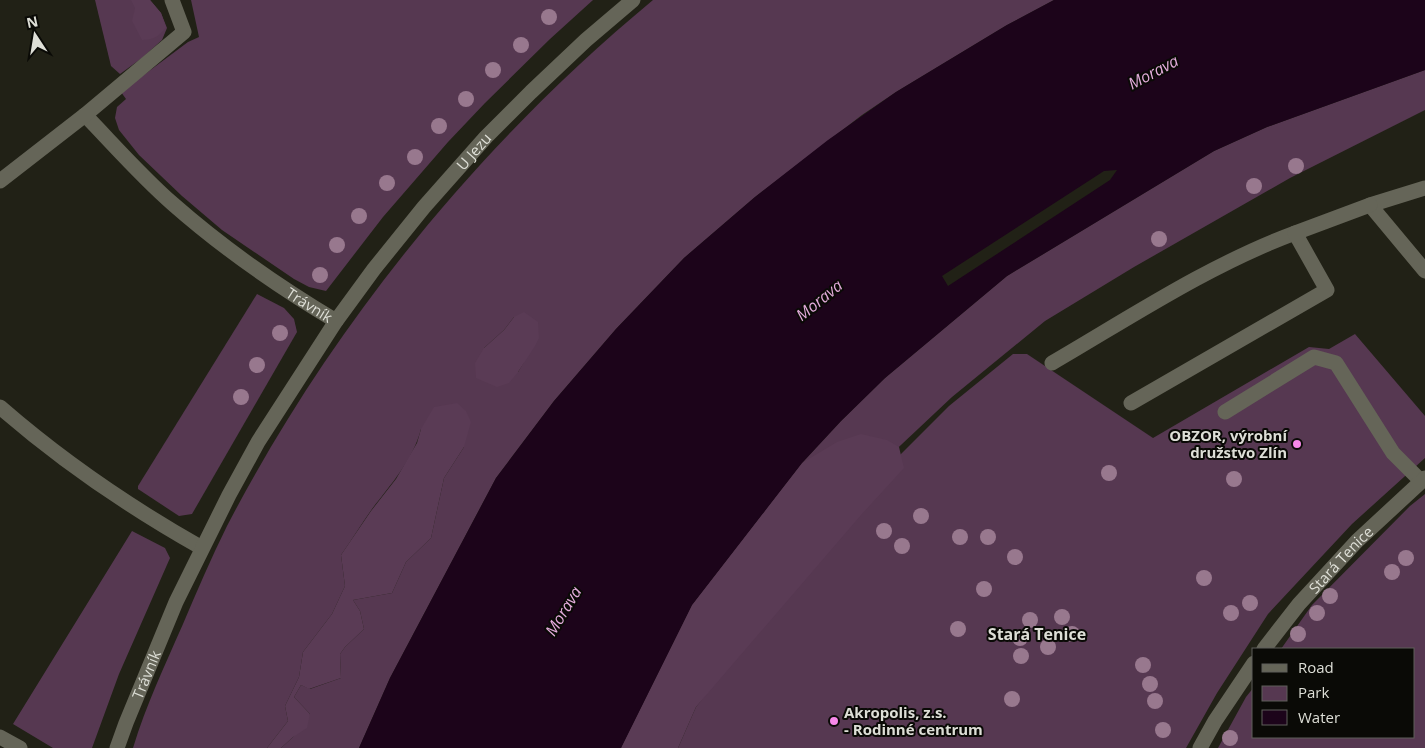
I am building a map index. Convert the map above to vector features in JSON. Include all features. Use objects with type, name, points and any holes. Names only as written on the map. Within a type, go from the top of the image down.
[{"type":"street","points":[[0,182],[85,115],[184,32],[172,0]]},
{"type":"street","name":"U Jezu","points":[[336,321],[424,207],[486,138],[580,46],[633,0]]},
{"type":"street","name":"Trávník","points":[[85,115],[172,203],[260,271],[336,321],[258,442],[229,495],[158,642],[118,748]]},
{"type":"street","points":[[1052,363],[1199,277],[1279,239],[1425,188]]},
{"type":"street","points":[[1370,206],[1425,271]]},
{"type":"street","points":[[1131,402],[1327,290],[1295,233]]},
{"type":"street","points":[[1225,412],[1314,357],[1336,363],[1393,454],[1423,479]]},
{"type":"street","points":[[0,407],[76,467],[128,504],[202,548]]},
{"type":"street","name":"Stará Tenice","points":[[1265,648],[1299,604],[1357,541],[1423,479]]},
{"type":"street","points":[[1200,748],[1215,721],[1252,666]]},
{"type":"street","points":[[0,737],[20,748]]},
{"type":"green space","points":[[95,0],[150,0],[161,13],[167,28],[162,40],[120,74],[111,66]]},
{"type":"green space","points":[[191,0],[593,0],[550,39],[448,142],[383,217],[326,291],[309,287],[294,279],[222,230],[182,196],[139,155],[119,130],[115,118],[117,107],[126,99],[121,92],[188,42],[199,37]]},
{"type":"green space","points":[[653,0],[1054,0],[1007,25],[896,92],[862,115],[755,197],[684,258],[616,329],[554,401],[496,478],[390,678],[359,748],[281,748],[293,737],[310,714],[294,697],[301,685],[310,689],[341,678],[340,654],[364,629],[360,611],[353,600],[392,593],[406,562],[431,538],[444,478],[464,447],[421,429],[407,461],[341,555],[345,586],[332,614],[303,652],[299,677],[285,706],[288,721],[267,748],[133,748],[156,685],[221,538],[268,452],[313,380],[362,310],[414,242],[469,177],[528,115],[589,56]],"holes":[[[514,317],[524,362],[518,372],[484,348],[504,330]]]},
{"type":"green space","points":[[1425,70],[1425,110],[1290,178],[1134,267],[1045,321],[952,397],[868,476],[621,748],[692,605],[802,463],[885,378],[1007,276],[1214,151],[1267,127]]},
{"type":"green space","points":[[257,294],[284,308],[294,319],[297,332],[192,514],[179,516],[138,489],[138,486]]},
{"type":"green space","points":[[1355,334],[1425,416],[1425,458],[1352,524],[1268,614],[1217,693],[1186,748],[678,748],[696,707],[869,486],[949,406],[1013,354],[1027,354],[1153,438],[1309,347],[1329,349]]},
{"type":"green space","points":[[1425,494],[1425,748],[1218,748],[1252,690],[1252,738],[1415,738],[1415,648],[1282,648],[1312,605],[1410,506]]},
{"type":"green space","points":[[132,531],[165,548],[170,558],[119,674],[92,748],[53,748],[13,724]]},
{"type":"shaded area","points":[[131,0],[150,0],[161,13],[166,27],[159,35],[142,40],[132,21],[135,8]]},
{"type":"shaded area","points":[[524,312],[538,322],[539,338],[518,372],[509,383],[497,387],[476,378],[475,363],[484,348],[504,330],[514,317]]},
{"type":"shaded area","points":[[457,403],[466,411],[471,422],[464,447],[444,478],[431,538],[406,562],[392,593],[353,600],[360,611],[364,629],[340,654],[341,678],[309,689],[301,685],[294,697],[310,714],[307,728],[281,748],[267,748],[288,721],[285,706],[299,677],[303,652],[332,614],[345,586],[341,555],[396,479],[417,443],[421,429],[434,407]]},
{"type":"shaded area","points":[[861,434],[887,440],[899,447],[904,468],[861,515],[696,707],[678,748],[621,748],[692,605],[802,463],[837,442]]},
{"type":"water","name":"Morava","points":[[1054,0],[1425,0],[1425,70],[1267,127],[1214,151],[1007,276],[885,378],[802,463],[692,605],[621,748],[359,748],[390,678],[496,478],[554,401],[616,329],[684,258],[755,197],[828,140],[896,92],[1007,25]]},
{"type":"pier","points":[[1117,170],[1110,180],[948,286],[942,276],[1104,171]]},
{"type":"place","name":"OBZOR, výrobní družstvo Zlín","points":[[1297,444]]},
{"type":"place","name":"Akropolis, z.s. - Rodinné centrum","points":[[834,721]]},
{"type":"district","name":"Stará Tenice","points":[[1037,634]]}]
